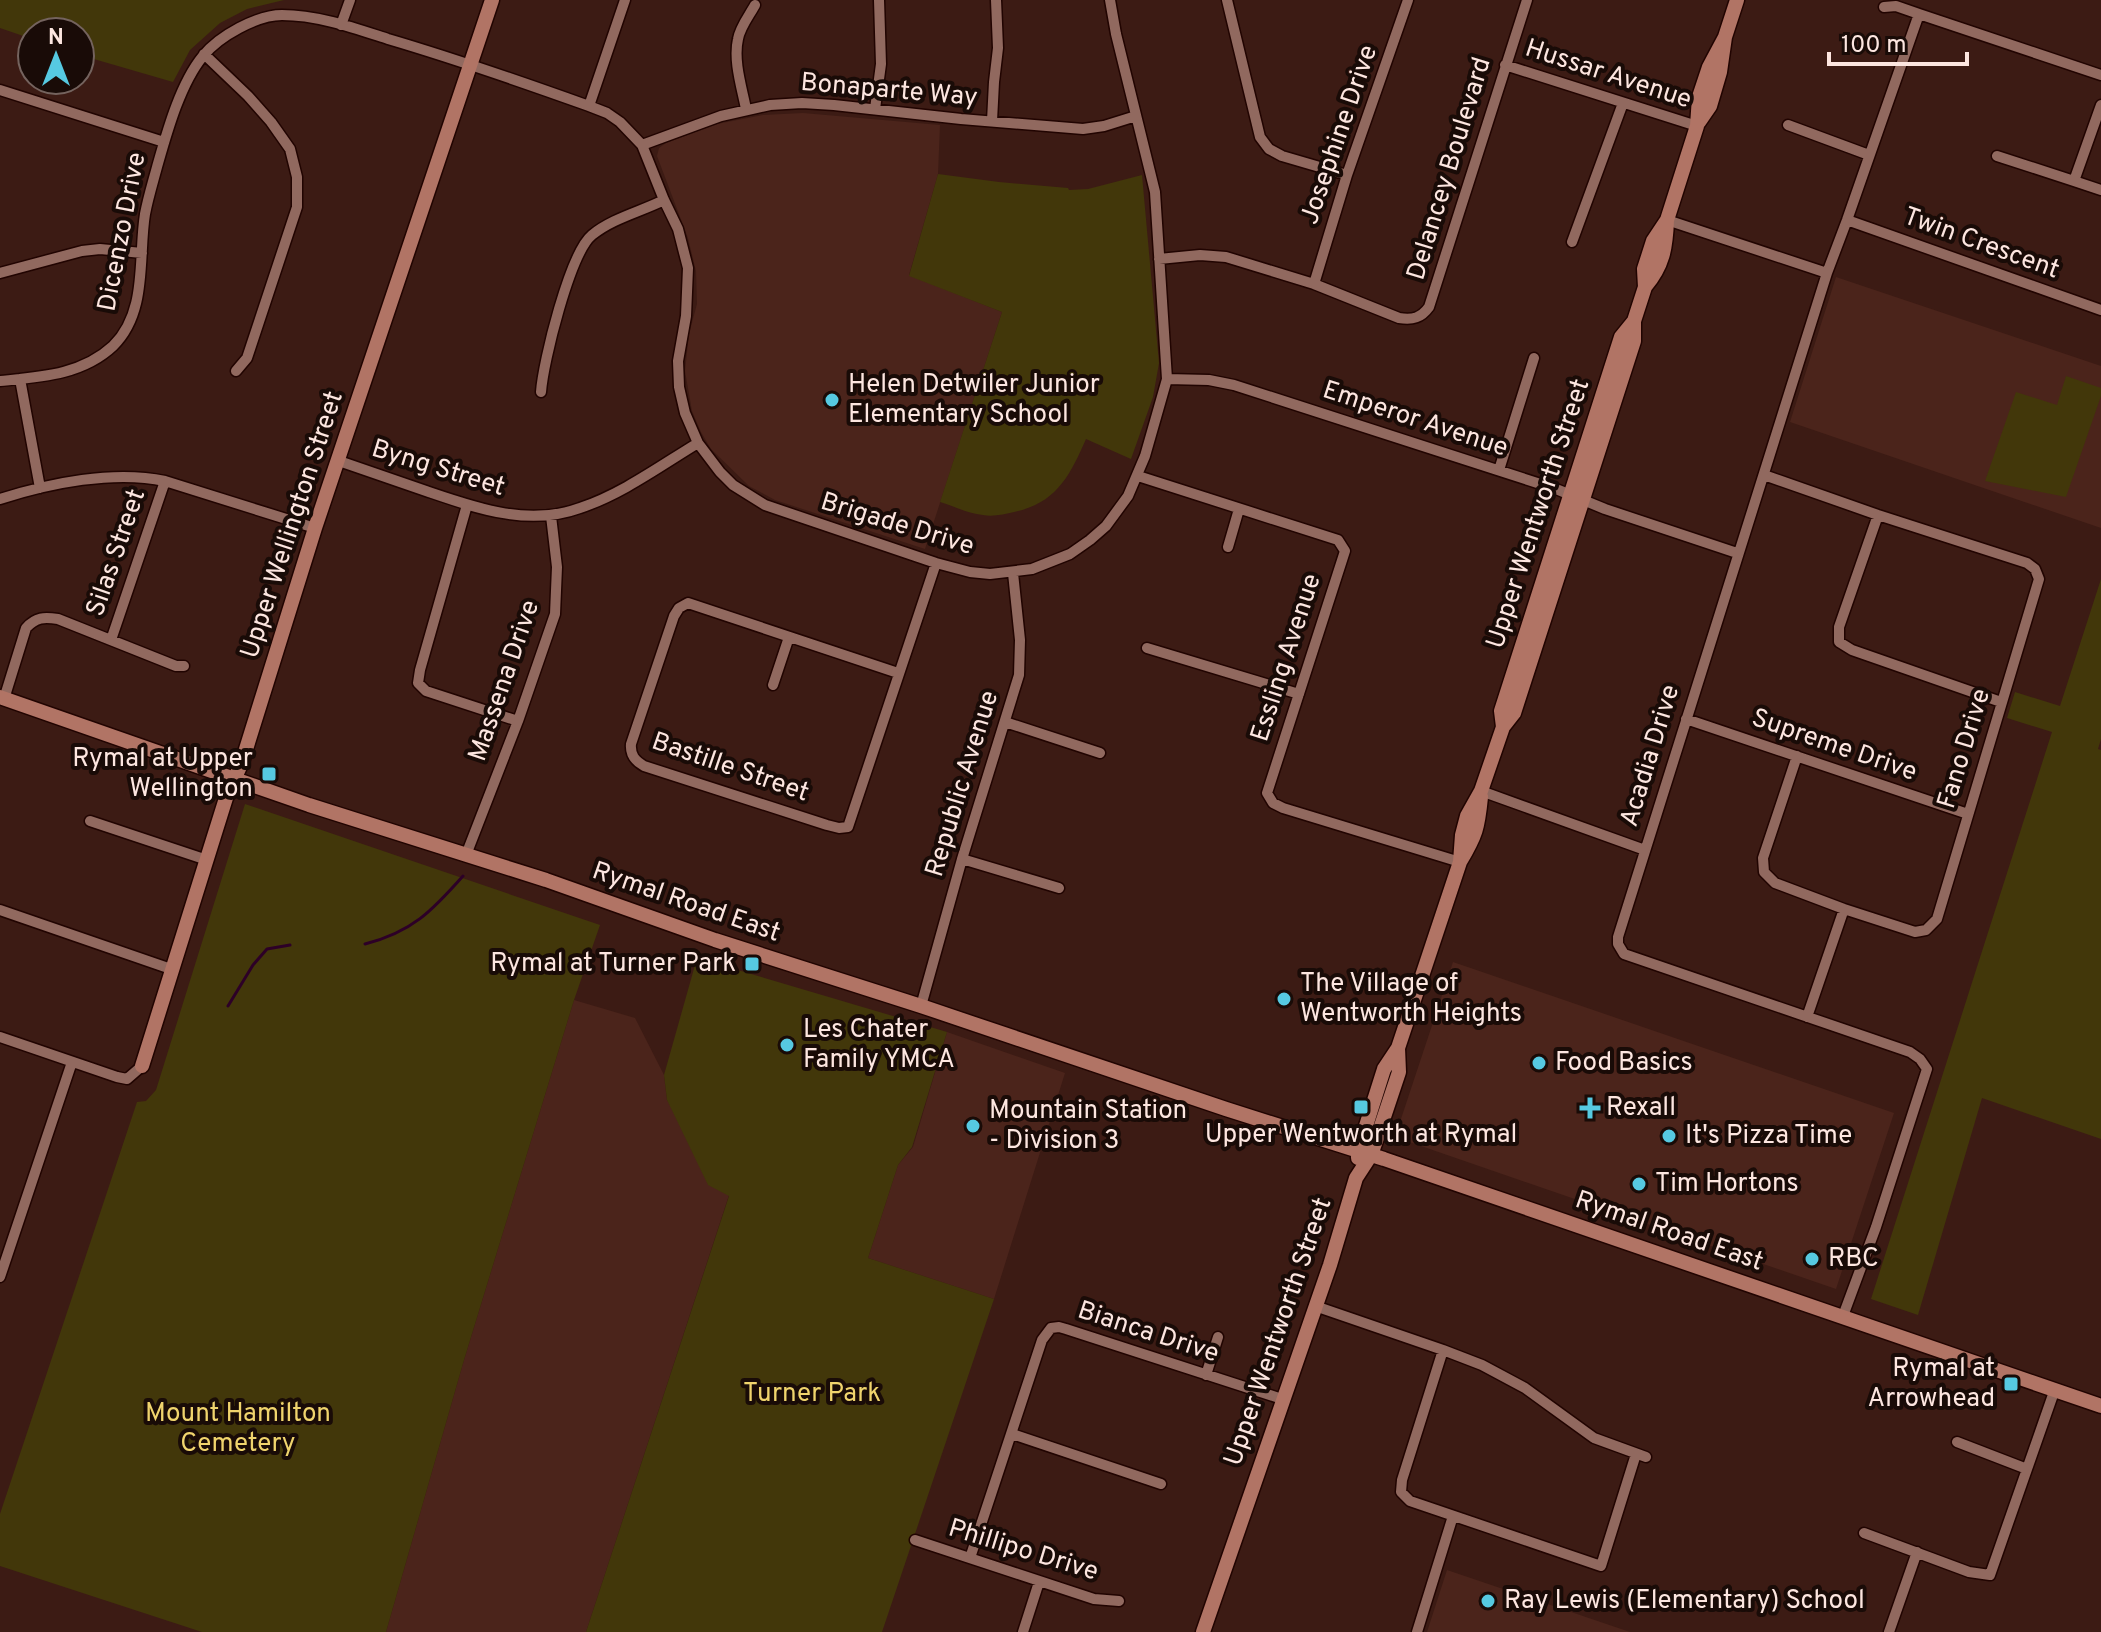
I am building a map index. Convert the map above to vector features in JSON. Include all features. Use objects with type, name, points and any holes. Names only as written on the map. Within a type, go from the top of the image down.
[{"type":"main road","name":"Upper Wellington Street","points":[[142,1066],[315,528],[492,0]]},
{"type":"main road","name":"Upper Wentworth Street","points":[[1203,1632],[1365,1153],[1399,1072],[1398,1048],[1460,862],[1475,837],[1481,791],[1503,727],[1501,711],[1577,497],[1621,337],[1634,321],[1645,287],[1656,273],[1666,245],[1667,220],[1697,126],[1710,106],[1720,72],[1725,37],[1737,0]]},
{"type":"main road","name":"Rymal Road East","points":[[2,698],[234,780],[546,880],[715,940],[1365,1153],[2101,1406]]},
{"type":"street","points":[[341,25],[350,0]]},
{"type":"street","points":[[589,106],[625,0]]},
{"type":"street","points":[[875,109],[881,64],[879,0]]},
{"type":"street","points":[[992,121],[998,48],[996,0]]},
{"type":"street","name":"Brigade Drive","points":[[470,63],[607,113],[642,145],[678,229],[688,268],[686,316],[678,361],[679,387],[685,413],[698,443],[733,485],[765,505],[936,563],[980,573],[1013,573],[1070,554],[1106,526],[1138,476],[1167,379],[1152,176],[1110,0]]},
{"type":"street","points":[[1227,0],[1260,137],[1269,149],[1282,156],[1347,175]]},
{"type":"street","name":"Josephine Drive","points":[[1314,284],[1347,175],[1408,0]]},
{"type":"street","name":"Delancey Boulevard","points":[[1159,259],[1200,255],[1226,257],[1314,284],[1399,318],[1422,317],[1429,307],[1527,0]]},
{"type":"street","points":[[746,109],[737,40],[755,5]]},
{"type":"street","points":[[1884,7],[1896,6],[2101,75]]},
{"type":"street","name":"Acadia Drive","points":[[1843,1316],[1876,1227],[1927,1069],[1910,1052],[1624,954],[1618,937],[1827,273],[1919,14]]},
{"type":"street","name":"Dicenzo Drive","points":[[0,381],[68,372],[94,361],[115,344],[128,325],[135,308],[140,278],[145,215],[164,142],[186,82],[204,54],[236,30],[258,19],[280,15],[308,17],[470,63]]},
{"type":"street","points":[[204,54],[271,122],[290,149],[297,177],[297,207],[247,358],[236,371]]},
{"type":"street","name":"Hussar Avenue","points":[[1505,65],[1697,126]]},
{"type":"street","points":[[0,90],[164,142]]},
{"type":"street","name":"Bonaparte Way","points":[[642,145],[746,109],[802,103],[1083,129],[1136,116]]},
{"type":"street","points":[[1572,242],[1623,103]]},
{"type":"street","points":[[2074,181],[2101,105]]},
{"type":"street","points":[[1788,125],[1869,155]]},
{"type":"street","points":[[1997,156],[2101,190]]},
{"type":"street","points":[[541,392],[549,343],[574,260],[589,237],[605,226],[664,200]]},
{"type":"street","points":[[1667,220],[1827,273]]},
{"type":"street","name":"Twin Crescent","points":[[1847,220],[2101,310]]},
{"type":"street","points":[[0,273],[82,251],[100,249],[142,253]]},
{"type":"street","points":[[1499,470],[1534,358]]},
{"type":"street","points":[[20,379],[40,488]]},
{"type":"street","name":"Emperor Avenue","points":[[1167,379],[1209,380],[1234,385],[1499,470],[1737,553]]},
{"type":"street","name":"Byng Street","points":[[339,461],[467,505],[512,515],[551,516],[601,500],[698,443]]},
{"type":"street","name":"Fano Drive","points":[[1764,475],[2027,563],[2035,569],[2039,579],[1937,919],[1926,930],[1915,932],[1844,909],[1775,883],[1764,872],[1763,858],[1797,756]]},
{"type":"street","points":[[0,499],[40,488],[143,476],[315,528]]},
{"type":"street","name":"Essling Avenue","points":[[1138,476],[1338,540],[1345,551],[1267,793],[1273,803],[1283,808],[1460,862]]},
{"type":"street","name":"Silas Street","points":[[111,640],[165,481]]},
{"type":"street","points":[[467,505],[418,683],[426,691],[518,721]]},
{"type":"street","points":[[1228,547],[1239,509]]},
{"type":"street","points":[[1878,515],[1839,627],[1839,642],[1852,650],[2001,702]]},
{"type":"street","name":"Massena Drive","points":[[466,855],[555,614],[557,567],[551,516]]},
{"type":"street","name":"Bastille Street","points":[[898,673],[688,603],[679,608],[669,628],[630,751],[636,762],[644,766],[827,825],[848,827],[936,563]]},
{"type":"street","name":"Republic Avenue","points":[[921,1006],[962,859],[1015,690],[1020,658],[1013,573]]},
{"type":"street","points":[[2,698],[26,628],[33,620],[45,617],[58,619],[176,666],[184,666]]},
{"type":"street","points":[[773,685],[789,637]]},
{"type":"street","points":[[1147,648],[1299,694]]},
{"type":"street","name":"Supreme Drive","points":[[1686,719],[1968,814]]},
{"type":"street","points":[[1005,722],[1100,753]]},
{"type":"street","points":[[1481,791],[1645,850]]},
{"type":"street","points":[[90,821],[207,860]]},
{"type":"street","points":[[962,859],[1059,888]]},
{"type":"street","points":[[1807,1017],[1844,909]]},
{"type":"street","points":[[0,910],[171,969]]},
{"type":"street","points":[[0,1037],[127,1079],[142,1066]]},
{"type":"street","points":[[0,1277],[2,1262],[72,1062]]},
{"type":"street","points":[[1315,1306],[1443,1350],[1482,1365],[1525,1388],[1594,1438],[1641,1456],[1601,1566],[1403,1496],[1402,1480],[1443,1350]]},
{"type":"street","name":"Bianca Drive","points":[[970,1558],[1042,1340],[1047,1331],[1054,1327],[1282,1399]]},
{"type":"street","points":[[1206,1375],[1218,1337]]},
{"type":"street","points":[[1864,1533],[1969,1572],[1990,1575],[2055,1389]]},
{"type":"street","points":[[1012,1434],[1161,1484]]},
{"type":"street","points":[[1957,1442],[2027,1469]]},
{"type":"street","points":[[1417,1632],[1453,1516]]},
{"type":"street","name":"Phillipo Drive","points":[[915,1540],[1094,1599],[1119,1601]]},
{"type":"street","points":[[1889,1632],[1917,1552]]},
{"type":"street","points":[[1023,1632],[1039,1582]]},
{"type":"shaded area","name":"Helen Detwiler Junior Elementary School","points":[[803,113],[940,125],[938,174],[909,275],[1002,312],[925,549],[775,500],[749,486],[711,449],[692,411],[685,371],[689,334],[697,304],[696,271],[688,238],[657,156],[659,148],[717,124],[763,115]]},
{"type":"shaded area","points":[[1836,277],[2101,366],[2101,528],[1790,422]]},
{"type":"shaded area","points":[[1453,962],[1894,1113],[1836,1289],[1395,1137]]},
{"type":"shaded area","points":[[574,1000],[635,1018],[664,1075],[667,1100],[729,1195],[586,1632],[386,1632],[464,1360]]},
{"type":"shaded area","points":[[947,1032],[1065,1073],[994,1299],[868,1258],[898,1165],[913,1147]]},
{"type":"shaded area","name":"Ray Lewis (Elementary) School","points":[[1447,1570],[1630,1632],[1427,1632]]},
{"type":"green space","points":[[0,0],[284,0],[247,9],[220,23],[190,50],[173,82],[96,60],[96,16],[16,16],[16,34],[0,28]]},
{"type":"green space","points":[[938,174],[1069,190],[1088,189],[1142,175],[1159,363],[1153,397],[1131,459],[1086,439],[1060,486],[1041,502],[1007,514],[978,514],[940,502],[1002,312],[909,276]]},
{"type":"green space","points":[[2066,376],[2101,388],[2101,396],[2066,497],[1985,481],[2016,392],[2057,405]]},
{"type":"green space","points":[[2101,579],[2101,739],[2098,749],[2101,750],[2101,1139],[1982,1098],[1918,1315],[1871,1299],[2052,732],[2007,718],[2015,692],[2060,706]]},
{"type":"green space","name":"Mount Hamilton Cemetery","points":[[245,804],[600,925],[574,1000],[464,1360],[386,1632],[202,1632],[0,1566],[0,1514],[137,1102],[146,1101],[156,1090]]},
{"type":"green space","name":"Turner Park","points":[[697,958],[947,1032],[912,1147],[898,1165],[868,1258],[994,1299],[882,1632],[586,1632],[729,1196],[708,1185],[667,1100],[664,1075]]},
{"type":"waterway","points":[[365,944],[396,933],[420,919],[463,876]]},
{"type":"waterway","points":[[228,1006],[253,965],[267,949],[290,945]]},
{"type":"place","name":"Helen Detwiler Junior Elementary School","points":[[832,400]]},
{"type":"place","name":"Rymal at Upper Wellington","points":[[269,774]]},
{"type":"place","name":"Rymal at Turner Park","points":[[752,964]]},
{"type":"place","name":"The Village of Wentworth Heights","points":[[1284,999]]},
{"type":"place","name":"Les Chater Family YMCA","points":[[787,1045]]},
{"type":"place","name":"Food Basics","points":[[1539,1063]]},
{"type":"place","name":"Upper Wentworth at Rymal","points":[[1361,1107]]},
{"type":"place","name":"Rexall","points":[[1590,1108]]},
{"type":"place","name":"Mountain Station - Division 3","points":[[973,1126]]},
{"type":"place","name":"It's Pizza Time","points":[[1669,1136]]},
{"type":"place","name":"Tim Hortons","points":[[1639,1184]]},
{"type":"place","name":"RBC","points":[[1812,1259]]},
{"type":"place","name":"Rymal at Arrowhead","points":[[2011,1384]]},
{"type":"place","name":"Ray Lewis (Elementary) School","points":[[1488,1601]]}]
